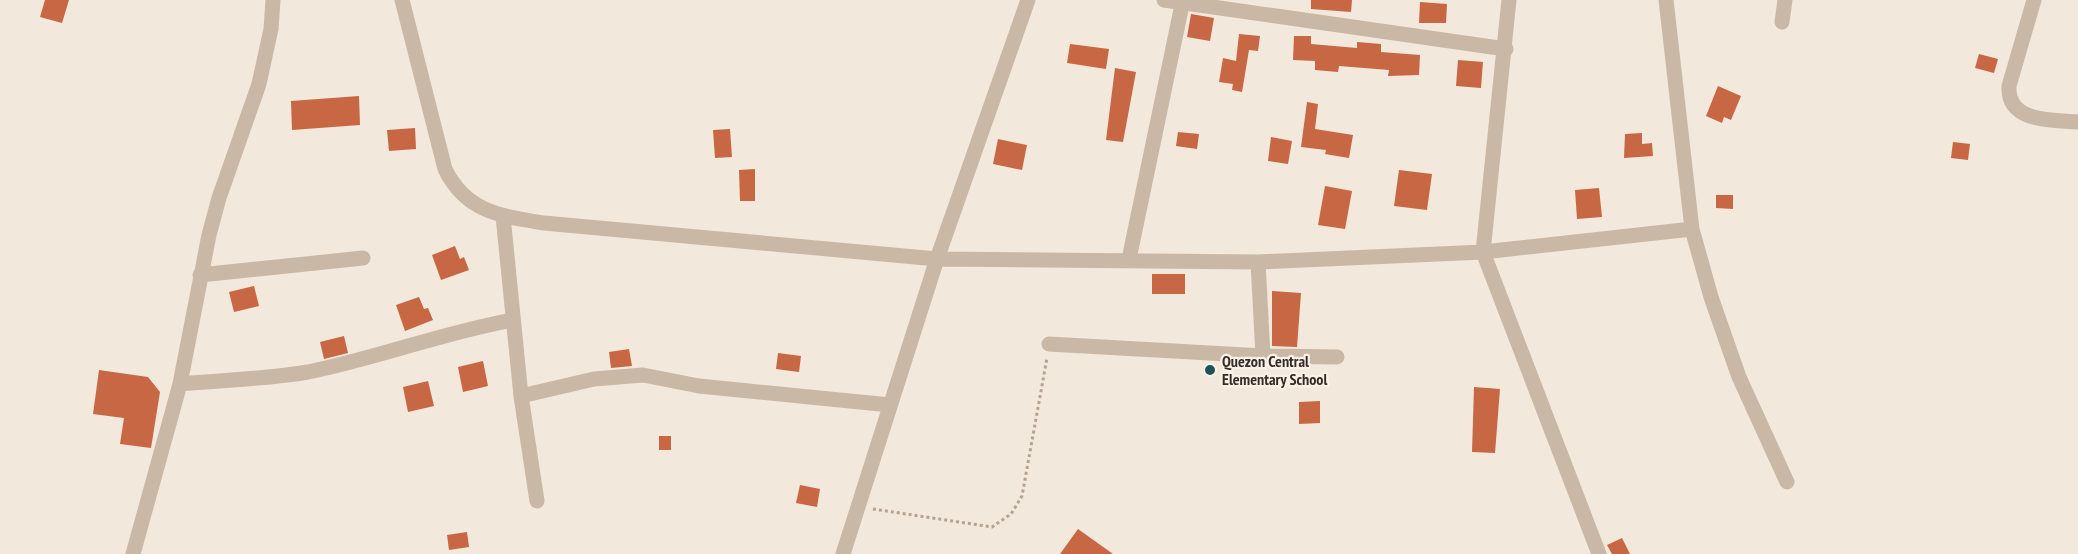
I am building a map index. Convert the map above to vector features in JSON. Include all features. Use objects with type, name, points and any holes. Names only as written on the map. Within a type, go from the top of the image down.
[{"type":"street","points":[[134,554],[180,384],[200,275],[219,198],[259,84],[271,29],[273,0]]},
{"type":"street","points":[[402,0],[445,169],[453,186],[470,201],[503,216],[544,223],[937,260],[1129,259],[1258,262],[1484,252],[1692,229]]},
{"type":"street","points":[[843,554],[856,507],[937,260],[1028,0]]},
{"type":"street","points":[[1164,0],[1506,49]]},
{"type":"street","points":[[1509,0],[1506,49],[1484,252],[1599,554]]},
{"type":"street","points":[[1666,0],[1692,229],[1711,297],[1739,377],[1787,482]]},
{"type":"street","points":[[1782,22],[1785,0]]},
{"type":"street","points":[[2034,0],[2009,86],[2008,99],[2013,108],[2022,113],[2078,122]]},
{"type":"street","points":[[1129,259],[1182,2]]},
{"type":"street","points":[[503,216],[521,396],[537,501]]},
{"type":"street","points":[[200,275],[363,258]]},
{"type":"street","points":[[1258,262],[1263,356]]},
{"type":"street","points":[[180,384],[306,372],[363,360],[469,328],[513,320]]},
{"type":"street","points":[[1049,344],[1263,356],[1337,357]]},
{"type":"street","points":[[521,396],[594,379],[643,375],[699,386],[890,405]]},
{"type":"path","points":[[856,507],[992,527],[1011,514],[1022,496],[1049,344]]},
{"type":"building","points":[[45,0],[69,0],[62,23],[40,17]]},
{"type":"building","points":[[1311,0],[1352,0],[1351,12],[1311,9]]},
{"type":"building","points":[[1420,2],[1447,4],[1446,23],[1419,23]]},
{"type":"building","points":[[1191,14],[1214,18],[1210,41],[1187,37]]},
{"type":"building","points":[[1239,34],[1260,36],[1258,51],[1249,50],[1242,92],[1232,90],[1233,84],[1219,82],[1223,58],[1236,61]]},
{"type":"building","points":[[1294,36],[1311,36],[1311,44],[1357,48],[1357,42],[1381,44],[1381,52],[1420,55],[1419,75],[1388,76],[1389,70],[1339,66],[1338,72],[1315,70],[1315,61],[1293,60]]},
{"type":"building","points":[[1070,44],[1109,49],[1106,69],[1067,63]]},
{"type":"building","points":[[1979,54],[1998,59],[1994,73],[1975,68]]},
{"type":"building","points":[[1458,60],[1483,62],[1481,88],[1456,86]]},
{"type":"building","points":[[1115,68],[1136,72],[1123,142],[1106,140]]},
{"type":"building","points":[[1718,86],[1741,96],[1731,120],[1724,117],[1722,123],[1706,116]]},
{"type":"building","points":[[359,96],[360,125],[292,130],[291,101]]},
{"type":"building","points":[[1307,102],[1318,104],[1315,129],[1353,135],[1349,158],[1325,154],[1326,150],[1301,147]]},
{"type":"building","points":[[415,128],[416,149],[389,151],[387,130]]},
{"type":"building","points":[[730,129],[732,157],[715,158],[713,130]]},
{"type":"building","points":[[1178,132],[1199,134],[1197,149],[1176,146]]},
{"type":"building","points":[[1642,133],[1642,144],[1652,143],[1653,156],[1624,158],[1625,134]]},
{"type":"building","points":[[1271,137],[1292,141],[1288,164],[1268,161]]},
{"type":"building","points":[[998,139],[1027,145],[1022,170],[993,164]]},
{"type":"building","points":[[1953,142],[1970,144],[1968,160],[1951,158]]},
{"type":"building","points":[[755,169],[755,201],[740,201],[739,170]]},
{"type":"building","points":[[1399,170],[1432,174],[1427,210],[1394,206]]},
{"type":"building","points":[[1325,186],[1352,191],[1345,229],[1318,225]]},
{"type":"building","points":[[1599,188],[1602,217],[1577,219],[1575,190]]},
{"type":"building","points":[[1716,195],[1733,195],[1733,209],[1716,208]]},
{"type":"building","points":[[455,246],[460,259],[464,257],[469,270],[441,280],[432,255]]},
{"type":"building","points":[[1152,274],[1185,274],[1185,294],[1152,294]]},
{"type":"building","points":[[254,286],[259,306],[234,312],[229,292]]},
{"type":"building","points":[[1272,291],[1301,293],[1297,347],[1272,346]]},
{"type":"building","points":[[419,297],[424,309],[428,308],[433,320],[405,331],[396,305]]},
{"type":"building","points":[[344,336],[348,353],[324,359],[320,342]]},
{"type":"building","points":[[629,349],[632,366],[611,368],[609,352]]},
{"type":"building","points":[[778,353],[801,356],[799,372],[776,369]]},
{"type":"building","points":[[483,361],[488,386],[463,392],[458,367]]},
{"type":"building","points":[[99,370],[148,377],[160,392],[151,448],[120,444],[124,418],[93,414]]},
{"type":"building","points":[[428,381],[434,406],[408,412],[403,387]]},
{"type":"building","points":[[1474,387],[1500,389],[1495,453],[1472,452]]},
{"type":"building","points":[[1320,401],[1320,423],[1299,424],[1299,402]]},
{"type":"building","points":[[659,436],[671,436],[671,450],[659,450]]},
{"type":"building","points":[[800,485],[820,489],[817,507],[796,503]]},
{"type":"building","points":[[1078,529],[1113,554],[1060,554]]},
{"type":"building","points":[[467,532],[469,547],[449,550],[447,535]]},
{"type":"building","points":[[1622,538],[1630,554],[1612,554],[1607,545]]},
{"type":"place","name":"Quezon Central Elementary School","points":[[1210,370]]}]
